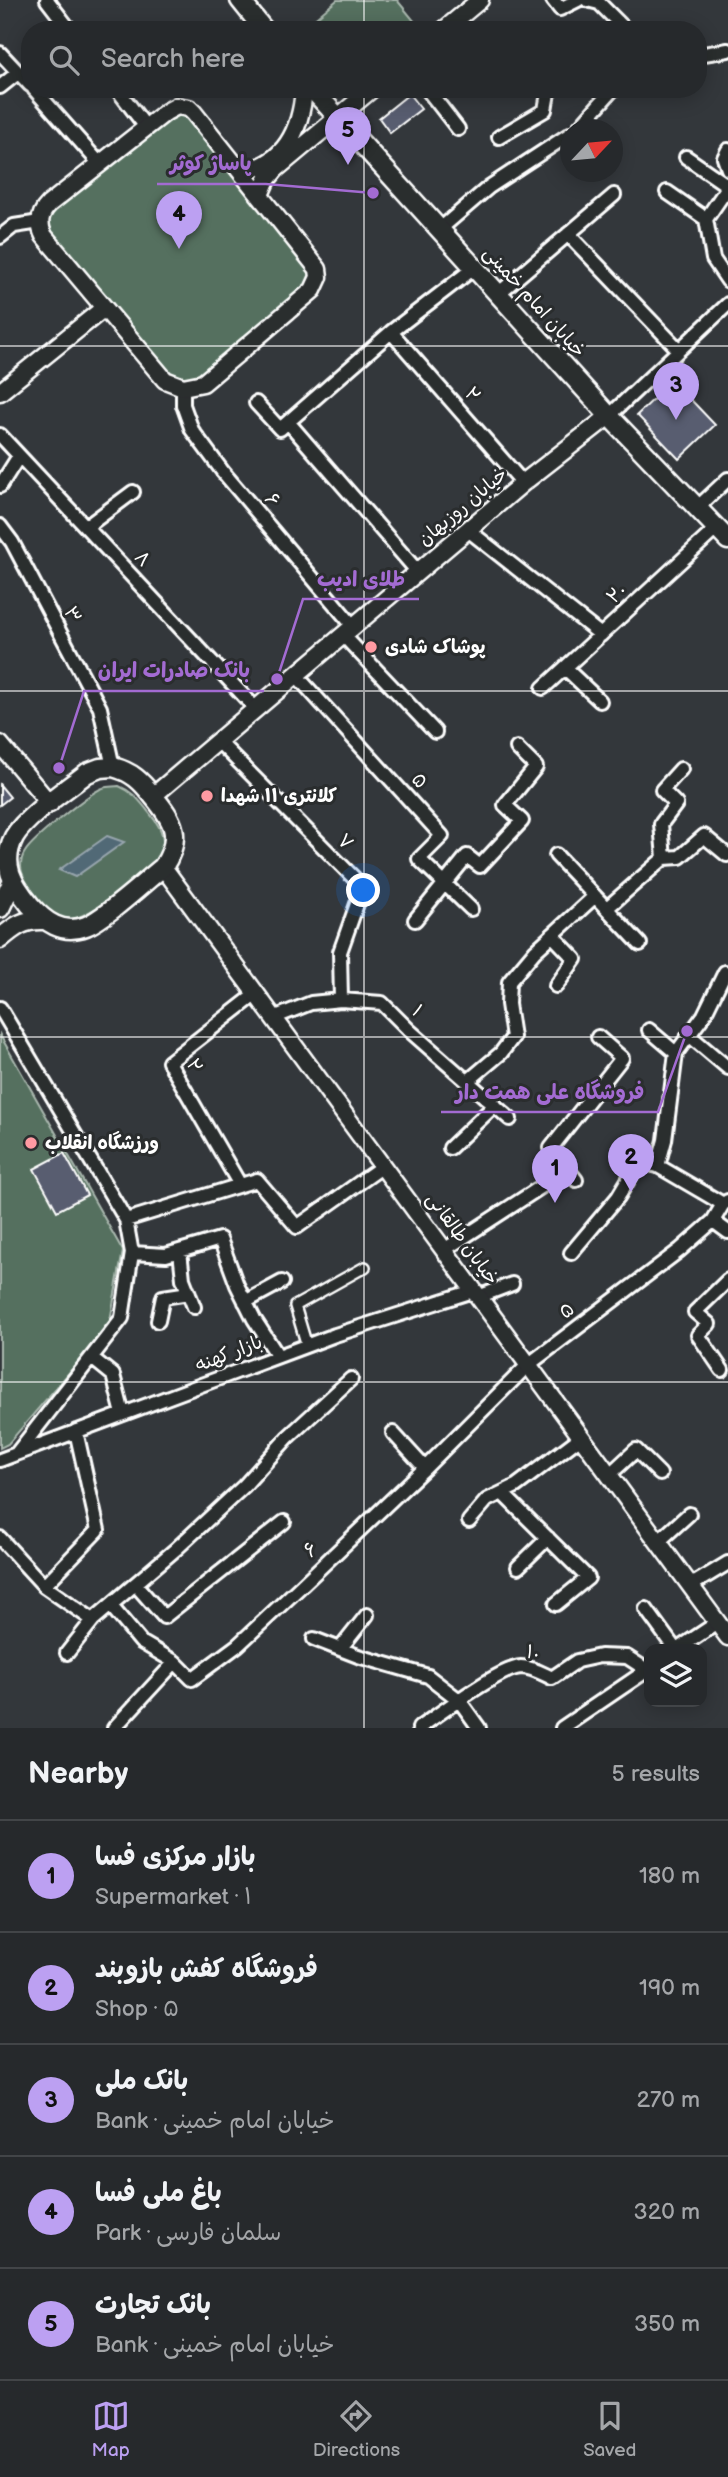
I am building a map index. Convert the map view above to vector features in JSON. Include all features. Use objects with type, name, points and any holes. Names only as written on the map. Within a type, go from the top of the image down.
[{"type":"main road","points":[[240,0],[257,21]]},
{"type":"main road","name":"خیابان امام خمینی","points":[[320,98],[609,416],[722,534]]},
{"type":"main road","points":[[100,768],[126,770],[138,778],[153,796],[169,815],[174,828],[174,842],[163,867],[99,919],[86,926],[71,929],[57,927],[43,920],[12,883],[8,868],[14,838],[23,825],[87,773],[100,768]]},
{"type":"main road","points":[[0,908],[12,883]]},
{"type":"main road","points":[[0,939],[21,923],[43,920]]},
{"type":"street","points":[[47,0],[63,21]]},
{"type":"street","points":[[455,21],[480,0]]},
{"type":"street","points":[[553,0],[560,9],[578,0]]},
{"type":"street","points":[[587,0],[599,3],[617,21]]},
{"type":"street","points":[[707,54],[728,50]]},
{"type":"street","points":[[0,52],[21,74]]},
{"type":"street","points":[[0,87],[19,72]]},
{"type":"street","points":[[42,98],[100,164]]},
{"type":"street","points":[[124,98],[146,127]]},
{"type":"street","points":[[241,172],[254,169],[287,146],[302,116],[303,98]]},
{"type":"street","points":[[260,195],[266,181],[276,169],[361,98]]},
{"type":"street","points":[[434,98],[458,130]]},
{"type":"street","points":[[499,137],[545,110],[547,98]]},
{"type":"street","points":[[587,119],[605,98]]},
{"type":"street","points":[[171,108],[190,108],[318,269],[317,284],[313,290],[203,383],[183,387],[165,380],[44,236],[40,222],[44,209],[49,204],[146,127],[171,108]]},
{"type":"street","points":[[439,230],[489,187],[560,141]]},
{"type":"street","points":[[728,150],[724,158],[728,169]]},
{"type":"street","points":[[686,157],[728,187],[706,219],[713,259],[728,281]]},
{"type":"street","points":[[667,192],[706,219]]},
{"type":"street","points":[[498,294],[614,195]]},
{"type":"street","points":[[0,237],[14,226],[40,222]]},
{"type":"street","points":[[568,234],[679,350]]},
{"type":"street","points":[[256,403],[281,429],[391,332],[474,268]]},
{"type":"street","points":[[609,416],[728,303]]},
{"type":"street","points":[[0,392],[104,308]]},
{"type":"street","name":"۲","points":[[391,332],[523,483]]},
{"type":"street","name":"۶","points":[[183,387],[183,405],[192,430],[349,631]]},
{"type":"street","name":"خیابان روزبهان","points":[[153,796],[523,483],[609,416]]},
{"type":"street","points":[[288,422],[418,572]]},
{"type":"street","name":"۸","points":[[0,435],[256,709]]},
{"type":"street","points":[[0,486],[19,456]]},
{"type":"street","points":[[697,508],[728,479]]},
{"type":"street","points":[[86,527],[133,492]]},
{"type":"street","name":"۳","points":[[0,526],[12,542],[100,708],[113,767]]},
{"type":"street","points":[[468,530],[601,635]]},
{"type":"street","name":"۲۰","points":[[543,688],[601,635],[722,534]]},
{"type":"street","points":[[349,631],[435,732]]},
{"type":"street","points":[[565,668],[600,701]]},
{"type":"street","name":"۵","points":[[296,675],[442,836],[419,859],[471,909]]},
{"type":"street","name":"۷","points":[[218,741],[363,887],[340,952],[341,1000]]},
{"type":"street","points":[[0,744],[50,804]]},
{"type":"street","points":[[415,920],[467,856],[480,866],[522,821],[505,805],[536,767],[517,748]]},
{"type":"street","points":[[664,858],[661,824],[676,804],[662,790],[681,769]]},
{"type":"street","points":[[607,908],[664,858],[680,857],[704,836],[727,855]]},
{"type":"street","points":[[556,855],[640,944]]},
{"type":"street","name":"خیابان طالقانی","points":[[163,867],[728,1637]]},
{"type":"street","points":[[468,1081],[500,1053],[513,1037],[508,1004],[509,982],[535,951],[595,896]]},
{"type":"street","points":[[552,935],[575,959],[556,986]]},
{"type":"street","points":[[658,1166],[665,1140],[677,1052],[704,1015],[725,972]]},
{"type":"street","name":"۲","points":[[240,1185],[169,1062],[256,993]]},
{"type":"street","name":"۱","points":[[273,1017],[311,1003],[341,1000],[382,1003],[510,1119]]},
{"type":"street","points":[[0,1008],[126,1220],[132,1253],[122,1318],[17,1453]]},
{"type":"street","points":[[649,1030],[677,1052]]},
{"type":"street","points":[[690,1035],[728,1068]]},
{"type":"street","points":[[576,1180],[551,1148],[622,1058],[598,1037]]},
{"type":"street","points":[[450,1148],[495,1105]]},
{"type":"street","points":[[444,1250],[541,1187],[560,1160]]},
{"type":"street","points":[[571,1253],[618,1197],[639,1162],[658,1166],[726,1203]]},
{"type":"street","points":[[126,1220],[257,1180],[297,1227],[383,1166]]},
{"type":"street","name":"۵","points":[[528,1364],[680,1250],[713,1221],[726,1203]]},
{"type":"street","points":[[713,1221],[728,1232]]},
{"type":"street","points":[[132,1253],[166,1255],[220,1239],[245,1302],[278,1356]]},
{"type":"street","points":[[180,1251],[183,1279],[194,1307]]},
{"type":"street","points":[[307,1346],[295,1306],[365,1267]]},
{"type":"street","points":[[722,1370],[698,1335],[709,1324],[695,1312],[728,1280]]},
{"type":"street","points":[[245,1302],[282,1282]]},
{"type":"street","name":"بازار کهنه","points":[[0,1460],[307,1346],[512,1284]]},
{"type":"street","points":[[158,1321],[163,1297],[189,1293]]},
{"type":"street","points":[[92,1358],[113,1375],[123,1414]]},
{"type":"street","name":"۶","points":[[111,1606],[141,1642],[175,1662],[192,1679],[238,1645],[425,1468],[528,1364]]},
{"type":"street","points":[[67,1653],[93,1620],[244,1486],[288,1437],[351,1378]]},
{"type":"street","points":[[44,1586],[98,1530],[76,1431]]},
{"type":"street","points":[[393,1433],[425,1468]]},
{"type":"street","points":[[470,1521],[487,1500],[516,1486],[581,1437]]},
{"type":"street","points":[[609,1475],[636,1450],[660,1474]]},
{"type":"street","points":[[502,1493],[588,1577],[555,1604]]},
{"type":"street","points":[[658,1542],[689,1514]]},
{"type":"street","points":[[135,1584],[164,1617],[284,1522]]},
{"type":"street","points":[[0,1538],[44,1586],[93,1620]]},
{"type":"street","points":[[518,1567],[548,1538]]},
{"type":"street","points":[[690,1586],[728,1563]]},
{"type":"street","points":[[646,1609],[672,1644]]},
{"type":"street","points":[[340,1648],[367,1615]]},
{"type":"street","points":[[684,1644],[717,1623]]},
{"type":"street","points":[[314,1639],[428,1676],[460,1700],[479,1728]]},
{"type":"street","name":"۱۰","points":[[419,1728],[491,1679],[520,1667],[536,1670],[552,1678],[577,1661],[600,1656],[627,1657],[644,1668]]},
{"type":"street","points":[[115,1727],[175,1662]]},
{"type":"street","name":"۱۰","points":[[562,1728],[644,1673]]},
{"type":"green space","points":[[337,0],[397,0],[414,21],[312,21]]},
{"type":"green space","points":[[181,111],[190,115],[311,268],[312,277],[309,286],[201,377],[186,381],[171,379],[47,230],[46,218],[53,207],[171,114]]},
{"type":"green space","points":[[119,786],[135,796],[158,824],[163,841],[161,853],[132,883],[100,906],[71,920],[59,920],[49,912],[27,883],[21,867],[23,855],[38,837],[86,798],[103,788]]},
{"type":"green space","name":"ورزشگاه انقلاب","points":[[0,1035],[123,1251],[109,1326],[8,1444],[0,1448]]},
{"type":"water","points":[[107,836],[124,842],[75,877],[59,870]]},
{"type":"building","points":[[404,98],[412,98],[421,109],[390,133],[379,118]]},
{"type":"building","points":[[673,381],[715,425],[679,459],[637,415]]},
{"type":"building","points":[[0,785],[10,797],[0,805]]},
{"type":"building","points":[[64,1153],[87,1195],[57,1211],[34,1169]]},
{"type":"place","name":"بانک تجارت","points":[[348,165]]},
{"type":"place","name":"پاساژ کوثر","points":[[373,193]]},
{"type":"place","name":"باغ ملی فسا","points":[[179,249]]},
{"type":"place","name":"بانک ملی","points":[[676,420]]},
{"type":"place","name":"پوشاک شادی","points":[[371,647]]},
{"type":"place","name":"طلای ادیب","points":[[277,679]]},
{"type":"place","name":"بانک صادرات ایران","points":[[59,768]]},
{"type":"place","name":"کلانتری ۱۱ شهدا","points":[[207,796]]},
{"type":"place","name":"فروشگاه علی همت دار","points":[[687,1031]]},
{"type":"place","name":"ورزشگاه انقلاب","points":[[31,1143]]},
{"type":"place","name":"فروشگاه کفش بازوبند","points":[[631,1192]]},
{"type":"place","name":"بازار مرکزی فسا","points":[[555,1203]]}]
